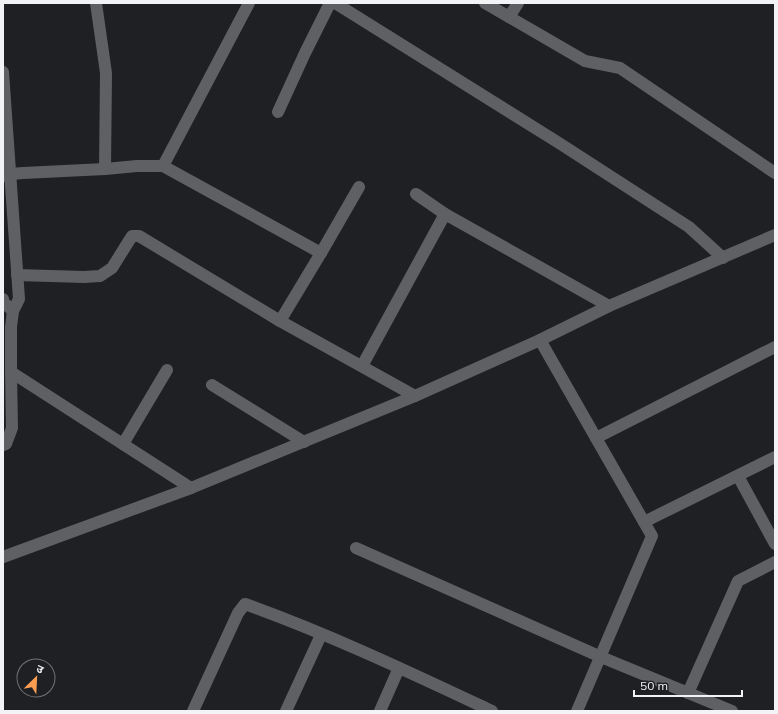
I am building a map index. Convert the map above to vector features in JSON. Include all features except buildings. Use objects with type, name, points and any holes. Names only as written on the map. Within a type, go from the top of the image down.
[{"type":"street","points":[[96,3],[106,73],[105,169]]},
{"type":"street","points":[[163,166],[249,3]]},
{"type":"street","points":[[278,112],[330,3]]},
{"type":"street","points":[[335,3],[559,143],[689,227],[723,258]]},
{"type":"street","points":[[485,3],[585,61],[620,68],[775,173]]},
{"type":"street","points":[[509,17],[518,3]]},
{"type":"street","points":[[3,72],[7,175],[19,299],[7,326],[11,372],[12,428],[6,444],[3,445]]},
{"type":"street","points":[[7,175],[137,166],[163,166],[321,253]]},
{"type":"street","points":[[280,321],[359,187]]},
{"type":"street","points":[[416,194],[445,214],[609,306]]},
{"type":"street","points":[[362,366],[445,214]]},
{"type":"street","points":[[3,557],[191,488],[415,396],[540,340],[609,306],[775,235]]},
{"type":"street","points":[[17,276],[100,276],[112,268],[132,236],[139,236],[280,321],[415,396]]},
{"type":"street","points":[[3,299],[3,302],[13,311]]},
{"type":"street","points":[[540,340],[652,536],[578,711]]},
{"type":"street","points":[[596,438],[775,347]]},
{"type":"street","points":[[123,444],[167,370]]},
{"type":"street","points":[[11,372],[191,488]]},
{"type":"street","points":[[212,385],[304,442]]},
{"type":"street","points":[[644,522],[775,457]]},
{"type":"street","points":[[738,476],[775,544]]},
{"type":"street","points":[[356,548],[601,657],[732,711]]},
{"type":"street","points":[[688,693],[738,581],[775,562]]},
{"type":"street","points":[[192,711],[238,613],[245,604],[321,634],[492,711]]},
{"type":"street","points":[[286,711],[321,634]]},
{"type":"street","points":[[380,711],[399,668]]}]
